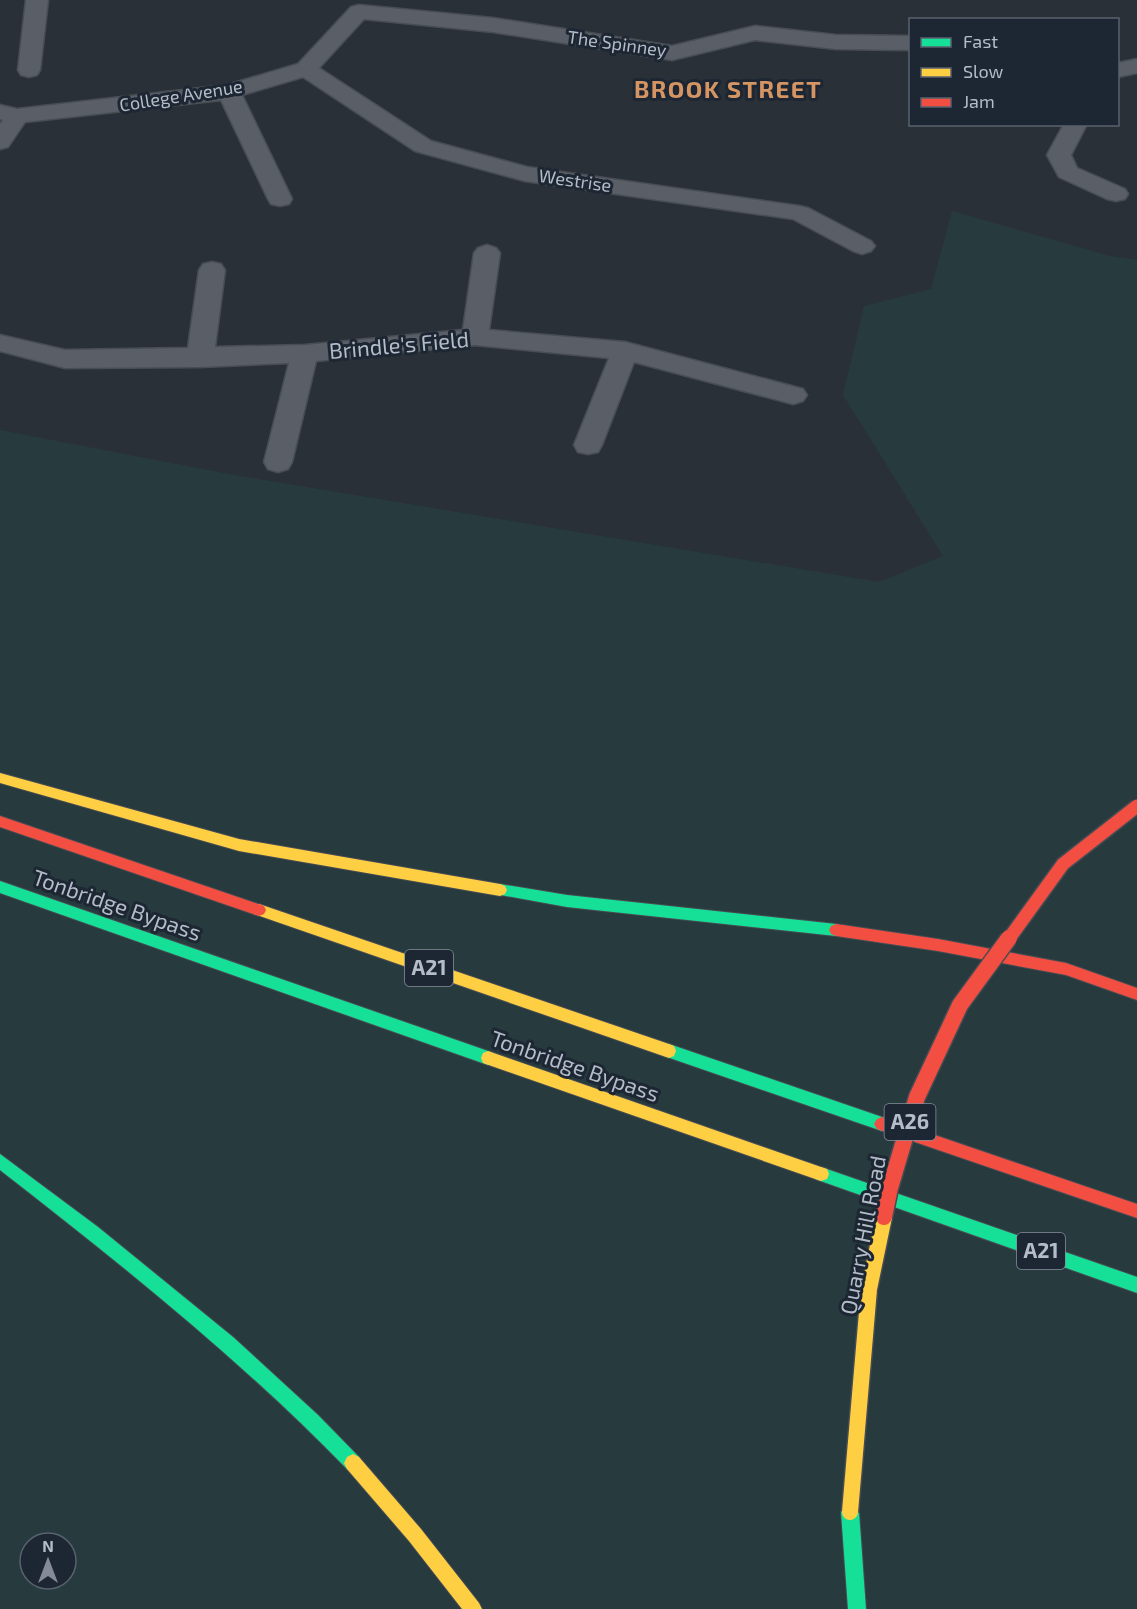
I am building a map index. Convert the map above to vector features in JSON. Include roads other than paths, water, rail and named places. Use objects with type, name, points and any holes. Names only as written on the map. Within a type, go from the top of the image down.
[{"type":"highway","points":[[0,778],[239,845],[567,901],[822,928],[938,945],[1066,969],[1137,994]]},
{"type":"highway","name":"Quarry Hill Road","points":[[857,1609],[850,1512],[869,1289],[890,1188],[917,1097],[960,1005],[1063,864],[1137,806]]},
{"type":"highway","name":"Tonbridge Bypass","points":[[0,821],[1137,1211]]},
{"type":"highway","name":"Tonbridge Bypass","points":[[0,887],[1137,1285]]},
{"type":"highway","points":[[0,1161],[195,1314],[311,1419],[424,1546],[473,1609]]},
{"type":"street","points":[[29,70],[37,0]]},
{"type":"street","points":[[306,69],[358,6]]},
{"type":"street","name":"The Spinney","points":[[358,6],[672,53],[755,33],[836,42],[909,43]]},
{"type":"street","points":[[1119,70],[1137,66]]},
{"type":"street","name":"College Avenue","points":[[8,114],[119,106],[229,92],[306,69]]},
{"type":"street","name":"Westrise","points":[[306,69],[423,146],[525,174],[799,213],[862,246]]},
{"type":"street","points":[[229,92],[280,199]]},
{"type":"street","points":[[0,142],[8,114]]},
{"type":"street","points":[[1075,126],[1059,155],[1067,172],[1116,194]]},
{"type":"street","points":[[475,337],[487,253]]},
{"type":"street","points":[[200,357],[212,270]]},
{"type":"street","name":"Brindle's Field","points":[[0,343],[65,359],[305,354],[475,337],[624,351],[793,394]]},
{"type":"street","points":[[588,445],[624,351]]},
{"type":"street","points":[[278,462],[305,354]]},
{"type":"district","name":"BROOK STREET","points":[[728,90]]}]
